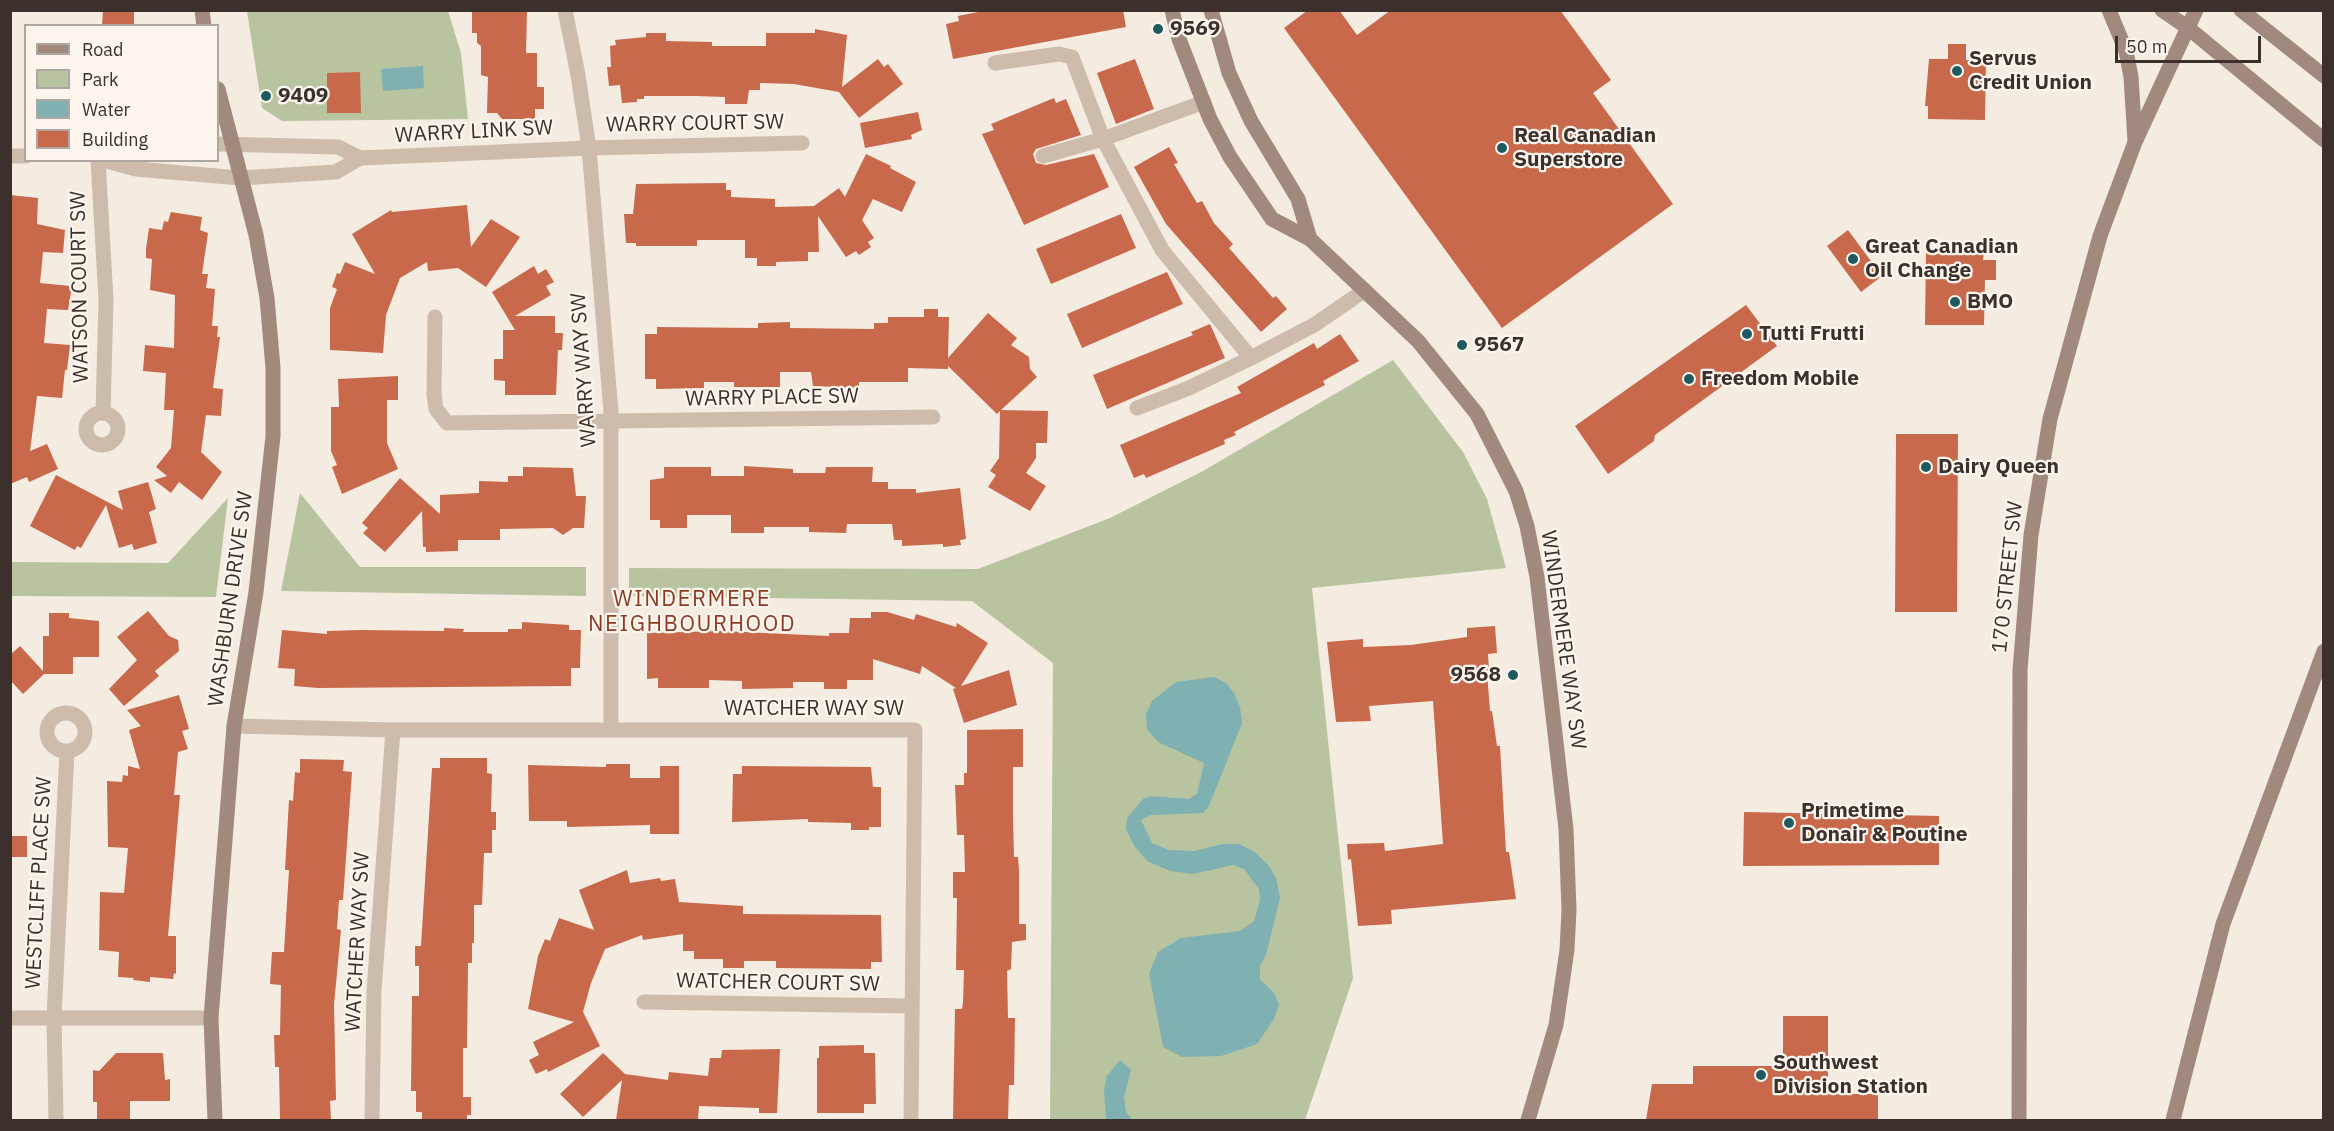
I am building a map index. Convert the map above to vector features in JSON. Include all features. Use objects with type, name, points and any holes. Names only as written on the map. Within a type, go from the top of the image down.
[{"type":"street","name":"WARRY WAY SW","points":[[564,10],[578,75],[589,148],[610,421],[610,730]]},
{"type":"street","name":"WINDERMERE WAY SW","points":[[1172,10],[1179,39],[1204,102],[1230,157],[1272,219],[1310,239],[1418,341],[1477,414],[1501,456],[1516,491],[1527,526],[1538,577],[1566,829],[1569,910],[1567,950],[1556,1025],[1528,1120]]},
{"type":"street","points":[[1211,10],[1229,72],[1251,120],[1298,199],[1310,239]]},
{"type":"street","points":[[2109,10],[2126,51],[2131,77],[2130,103],[2135,142]]},
{"type":"street","points":[[2163,10],[2187,27],[2324,140]]},
{"type":"street","name":"170 STREET SW","points":[[2019,1120],[2020,670],[2031,535],[2050,419],[2100,236],[2135,142],[2196,10]]},
{"type":"street","points":[[2241,10],[2324,76]]},
{"type":"street","points":[[995,63],[1059,54],[1072,57],[1103,139],[1162,250],[1251,358]]},
{"type":"street","name":"WASHBURN DRIVE SW","points":[[215,1120],[211,1018],[234,726],[256,592],[273,436],[273,368],[267,298],[256,235],[240,178],[225,144],[219,97]]},
{"type":"street","points":[[1043,156],[1103,139],[1204,102]]},
{"type":"street","name":"WARRY COURT SW","points":[[589,148],[802,143]]},
{"type":"street","name":"WARRY LINK SW","points":[[225,144],[338,147],[360,158]]},
{"type":"street","name":"WARRY LINK SW","points":[[110,162],[136,169],[240,178],[336,172],[360,158],[589,148]]},
{"type":"street","name":"WATSON COURT SW","points":[[98,162],[106,300],[103,413]]},
{"type":"street","points":[[1137,408],[1189,388],[1251,358],[1314,325],[1365,290]]},
{"type":"street","name":"WARRY PLACE SW","points":[[435,317],[434,395],[436,410],[447,423],[933,417]]},
{"type":"street","points":[[2173,1120],[2223,924],[2324,651]]},
{"type":"street","name":"WATCHER WAY SW","points":[[234,726],[393,730],[915,730],[911,1120]]},
{"type":"street","name":"WATCHER WAY SW","points":[[372,1120],[374,991],[393,730]]},
{"type":"street","name":"WESTCLIFF PLACE SW","points":[[56,1120],[54,1018],[66,751]]},
{"type":"street","name":"WATCHER COURT SW","points":[[644,1002],[912,1006]]},
{"type":"street","points":[[10,1018],[211,1018]]},
{"type":"green space","points":[[247,11],[448,11],[461,53],[468,119],[282,121],[262,108]]},
{"type":"green space","points":[[1393,360],[1463,452],[1487,499],[1506,568],[1312,588],[1353,978],[1305,1120],[1050,1120],[1053,663],[972,601],[629,596],[629,568],[978,569],[1110,518],[1203,471]]},
{"type":"green space","points":[[300,493],[360,567],[586,567],[586,596],[281,591]]},
{"type":"green space","points":[[228,498],[216,597],[11,596],[11,562],[168,563]]},
{"type":"water","points":[[423,66],[424,88],[383,91],[381,69]]},
{"type":"water","points":[[1214,677],[1226,683],[1234,693],[1240,707],[1242,723],[1209,806],[1203,813],[1151,815],[1141,820],[1152,843],[1169,850],[1194,851],[1222,844],[1239,844],[1255,852],[1269,866],[1276,878],[1280,898],[1266,955],[1260,966],[1260,979],[1274,993],[1279,1005],[1274,1019],[1257,1044],[1221,1056],[1182,1057],[1163,1047],[1149,973],[1158,952],[1181,938],[1240,931],[1254,921],[1260,900],[1259,889],[1244,869],[1233,865],[1193,874],[1170,871],[1147,861],[1135,847],[1126,829],[1127,818],[1143,799],[1151,796],[1189,799],[1197,794],[1204,763],[1158,742],[1147,729],[1146,714],[1152,701],[1176,682]]},
{"type":"water","points":[[1120,1060],[1131,1070],[1124,1097],[1126,1112],[1132,1120],[1106,1120],[1104,1089],[1107,1076]]},
{"type":"building","points":[[103,10],[134,10],[134,24],[102,24]]},
{"type":"building","points":[[472,10],[527,10],[526,53],[537,53],[537,87],[544,87],[544,109],[535,109],[535,119],[502,119],[497,113],[487,113],[488,77],[481,75],[481,46],[477,43],[477,33],[472,33]]},
{"type":"building","points":[[988,10],[1123,10],[1126,27],[953,59],[946,24],[959,21],[958,16]]},
{"type":"building","name":"Real Canadian Superstore","points":[[1308,10],[1339,10],[1357,35],[1391,10],[1560,10],[1611,80],[1593,93],[1673,204],[1502,328],[1284,28]]},
{"type":"building","points":[[815,29],[847,35],[842,87],[878,59],[884,67],[888,64],[903,84],[859,118],[839,92],[794,84],[760,83],[760,90],[749,90],[747,104],[725,104],[725,97],[696,96],[644,96],[644,99],[637,99],[637,102],[622,103],[620,85],[609,86],[607,67],[611,67],[610,46],[616,45],[615,40],[646,37],[646,33],[666,33],[666,41],[712,42],[712,46],[766,46],[766,33],[815,33]]},
{"type":"building","name":"Servus Credit Union","points":[[1948,44],[1966,44],[1966,60],[1986,60],[1985,120],[1928,119],[1928,106],[1925,106],[1929,59],[1948,59]]},
{"type":"building","points":[[1135,59],[1154,109],[1116,124],[1097,73]]},
{"type":"building","points":[[360,72],[361,113],[327,113],[327,73]]},
{"type":"building","points":[[1054,98],[1056,103],[1066,99],[1081,135],[1036,149],[1033,154],[1036,163],[1046,165],[1094,154],[1109,187],[1024,225],[982,134],[994,130],[991,124]]},
{"type":"building","points":[[918,112],[922,130],[911,135],[912,139],[865,148],[860,123]]},
{"type":"building","points":[[1169,147],[1178,163],[1174,164],[1197,203],[1202,201],[1214,223],[1233,244],[1229,248],[1273,298],[1276,296],[1287,309],[1261,332],[1166,224],[1134,167]]},
{"type":"building","points":[[866,154],[916,182],[902,212],[873,199],[862,220],[874,238],[868,242],[871,247],[859,255],[856,251],[846,257],[818,216],[819,252],[808,252],[808,261],[776,262],[776,266],[757,266],[757,258],[745,258],[745,240],[697,240],[697,246],[636,246],[636,243],[626,243],[624,214],[633,214],[636,184],[726,183],[726,190],[731,190],[731,197],[775,199],[775,207],[814,206],[839,188],[845,197]]},
{"type":"building","points":[[10,195],[38,198],[37,224],[65,230],[63,253],[43,252],[40,283],[70,286],[71,292],[68,310],[47,309],[44,343],[70,345],[62,398],[37,396],[30,451],[47,444],[58,469],[29,482],[27,477],[10,484]]},
{"type":"building","points":[[467,205],[471,247],[491,219],[520,237],[486,287],[458,268],[428,271],[427,262],[400,278],[386,315],[383,353],[330,350],[330,308],[337,289],[332,287],[337,273],[340,274],[345,262],[375,274],[352,234],[391,210],[392,212]]},
{"type":"building","points":[[171,212],[202,217],[200,230],[208,233],[202,274],[208,274],[206,288],[215,289],[212,326],[218,326],[217,337],[220,337],[213,388],[223,389],[221,416],[206,415],[201,452],[222,472],[202,500],[179,482],[171,493],[154,480],[167,476],[156,467],[171,448],[174,410],[164,410],[166,373],[143,371],[145,345],[174,348],[175,295],[150,290],[152,259],[146,258],[146,249],[149,228],[162,230],[164,221],[168,222]]},
{"type":"building","points":[[1121,214],[1136,248],[1051,284],[1036,249]]},
{"type":"building","name":"Great Canadian Oil Change","points":[[1848,230],[1882,276],[1861,292],[1827,246]]},
{"type":"building","name":"BMO","points":[[1926,253],[1984,253],[1983,260],[1996,260],[1996,280],[1985,280],[1984,325],[1925,325]]},
{"type":"building","points":[[534,266],[538,274],[546,269],[554,282],[546,286],[551,295],[515,316],[555,316],[555,333],[563,333],[562,350],[558,350],[556,395],[505,395],[505,381],[494,380],[494,359],[503,359],[503,330],[515,330],[492,292]]},
{"type":"building","points":[[1167,272],[1183,304],[1082,348],[1067,314]]},
{"type":"building","points":[[1746,305],[1777,346],[1655,435],[1654,441],[1608,474],[1575,426]]},
{"type":"building","points":[[924,309],[938,309],[938,317],[949,317],[948,358],[988,313],[1017,338],[1011,345],[1029,357],[1030,369],[1037,377],[1001,410],[1048,411],[1047,443],[1036,443],[1036,458],[1026,473],[1046,486],[1030,511],[988,487],[996,475],[990,471],[999,458],[1000,411],[997,414],[948,366],[948,369],[908,368],[908,382],[859,382],[859,388],[813,386],[811,372],[780,372],[780,387],[734,387],[734,382],[704,382],[704,388],[656,389],[656,379],[645,379],[645,334],[657,334],[657,327],[758,328],[758,323],[790,322],[790,328],[874,329],[874,323],[888,323],[888,317],[924,317]]},
{"type":"building","points":[[1210,324],[1225,358],[1107,409],[1093,375],[1193,335],[1191,332]]},
{"type":"building","points":[[1340,334],[1359,361],[1323,381],[1325,385],[1234,432],[1236,435],[1224,440],[1225,444],[1146,478],[1144,474],[1134,478],[1120,445],[1241,393],[1237,387],[1314,343],[1317,349]]},
{"type":"building","points":[[398,376],[398,400],[387,400],[387,443],[398,469],[342,494],[332,467],[337,465],[331,451],[331,407],[339,407],[338,379]]},
{"type":"building","points":[[1896,434],[1958,434],[1957,612],[1895,612]]},
{"type":"building","points":[[744,466],[793,469],[793,473],[825,473],[826,467],[873,467],[872,482],[888,482],[888,489],[916,489],[916,493],[960,488],[966,539],[960,540],[961,545],[943,547],[943,544],[902,546],[902,540],[894,540],[892,524],[847,524],[846,533],[809,532],[809,527],[764,527],[764,533],[731,533],[731,515],[687,515],[687,528],[660,528],[660,520],[650,520],[650,480],[664,478],[664,467],[711,467],[711,476],[744,476]]},
{"type":"building","points":[[523,467],[573,468],[576,496],[586,496],[584,528],[573,528],[563,535],[553,528],[500,529],[500,540],[458,540],[458,551],[426,552],[426,547],[423,547],[422,511],[385,552],[363,533],[368,528],[362,523],[400,478],[440,514],[440,495],[479,493],[479,481],[508,482],[508,476],[523,476]]},
{"type":"building","points":[[56,475],[123,510],[118,491],[148,482],[156,509],[149,512],[157,543],[134,550],[132,544],[119,548],[106,505],[81,548],[77,546],[75,550],[30,526]]},
{"type":"building","points":[[148,611],[169,636],[178,640],[179,651],[155,671],[159,676],[124,706],[109,689],[137,660],[117,637]]},
{"type":"building","points":[[871,612],[887,612],[914,620],[916,614],[956,627],[957,623],[988,643],[961,686],[1009,670],[1017,705],[964,723],[953,689],[956,688],[922,666],[920,674],[873,659],[873,680],[847,680],[847,689],[824,689],[824,682],[793,682],[793,688],[742,689],[742,681],[709,680],[709,688],[658,688],[658,678],[647,679],[647,633],[722,631],[829,636],[829,633],[849,633],[850,618],[871,618]]},
{"type":"building","points":[[49,613],[69,613],[69,618],[99,621],[99,657],[73,657],[73,674],[44,674],[23,694],[10,680],[10,655],[20,646],[43,671],[43,636],[49,636]]},
{"type":"building","points":[[522,622],[569,625],[569,630],[581,630],[580,668],[571,668],[571,686],[318,688],[294,686],[295,669],[278,668],[282,630],[327,634],[327,631],[361,630],[444,631],[444,628],[464,629],[463,632],[508,632],[508,629],[522,629]]},
{"type":"building","points":[[1495,626],[1497,653],[1488,654],[1490,711],[1492,711],[1497,746],[1500,746],[1506,852],[1509,852],[1516,899],[1391,910],[1392,924],[1358,926],[1351,859],[1348,860],[1347,844],[1384,843],[1385,851],[1443,844],[1433,701],[1369,706],[1371,721],[1336,722],[1327,642],[1363,639],[1363,647],[1411,645],[1467,637],[1467,628]]},
{"type":"building","points":[[179,695],[189,729],[182,731],[188,749],[178,752],[174,795],[180,795],[168,936],[176,936],[176,974],[174,973],[173,979],[150,977],[150,982],[133,980],[134,978],[118,977],[119,952],[99,950],[100,892],[124,893],[128,848],[108,847],[107,781],[122,782],[123,775],[128,776],[128,766],[140,769],[129,730],[141,726],[127,710]]},
{"type":"building","points":[[1023,729],[1023,767],[1013,767],[1013,817],[1014,857],[1018,857],[1019,871],[1019,924],[1026,924],[1026,940],[1012,942],[1011,969],[1007,971],[1008,1018],[1015,1018],[1014,1085],[1009,1085],[1008,1120],[953,1120],[955,1009],[962,1009],[964,970],[956,970],[957,898],[953,898],[953,872],[965,872],[964,835],[957,835],[955,785],[964,785],[964,773],[967,773],[967,730]]},
{"type":"building","points":[[440,758],[487,758],[487,773],[492,774],[491,812],[496,812],[496,830],[492,830],[492,853],[484,853],[482,905],[474,905],[472,963],[468,963],[467,1048],[463,1048],[463,1097],[471,1097],[471,1115],[467,1115],[467,1120],[422,1120],[422,1112],[416,1112],[416,1091],[411,1091],[412,996],[419,996],[419,966],[415,966],[415,946],[421,946],[432,768],[440,768]]},
{"type":"building","points":[[300,759],[344,760],[343,771],[352,772],[343,900],[339,900],[337,929],[341,930],[334,1005],[336,1100],[330,1101],[331,1120],[280,1120],[279,1067],[275,1067],[274,1035],[280,1035],[281,985],[270,984],[272,952],[284,952],[289,870],[285,870],[289,800],[293,801],[295,772],[300,773]]},
{"type":"building","points":[[606,764],[630,764],[630,778],[660,778],[660,766],[679,766],[679,834],[650,834],[650,825],[567,827],[567,821],[529,821],[528,765],[606,767]]},
{"type":"building","points":[[742,766],[871,767],[873,787],[881,787],[881,827],[851,830],[851,823],[808,822],[808,819],[732,822],[733,774],[742,774]]},
{"type":"building","points":[[1744,812],[1939,816],[1939,865],[1743,866]]},
{"type":"building","points":[[10,836],[27,836],[27,857],[10,857]]},
{"type":"building","points":[[627,870],[630,883],[660,878],[661,881],[675,879],[679,902],[743,906],[743,914],[881,915],[882,962],[871,962],[871,969],[776,968],[776,961],[744,961],[744,968],[723,968],[723,959],[694,959],[694,951],[683,951],[683,934],[643,940],[642,935],[605,949],[591,983],[583,1012],[600,1046],[548,1072],[547,1069],[536,1074],[529,1060],[539,1055],[533,1042],[574,1022],[528,1009],[538,956],[545,939],[550,941],[559,918],[594,930],[579,890]]},
{"type":"building","name":"Southwest Division Station","points":[[1783,1016],[1828,1016],[1828,1094],[1878,1094],[1878,1120],[1646,1120],[1652,1084],[1693,1084],[1693,1066],[1783,1066]]},
{"type":"building","points":[[864,1045],[864,1053],[875,1053],[876,1104],[864,1104],[864,1113],[817,1113],[819,1046]]},
{"type":"building","points":[[780,1049],[777,1113],[759,1113],[759,1108],[699,1106],[698,1120],[616,1120],[622,1080],[583,1117],[560,1094],[603,1053],[625,1074],[668,1080],[669,1072],[708,1076],[710,1058],[721,1058],[722,1050]]},
{"type":"building","points":[[116,1053],[163,1053],[165,1080],[170,1079],[170,1101],[130,1101],[130,1120],[97,1120],[97,1102],[93,1102],[93,1070],[99,1071]]},
{"type":"place","name":"9569","points":[[1158,29]]},
{"type":"place","name":"Servus Credit Union","points":[[1957,71]]},
{"type":"place","name":"9409","points":[[266,96]]},
{"type":"place","name":"Real Canadian Superstore","points":[[1502,148]]},
{"type":"place","name":"Great Canadian Oil Change","points":[[1853,259]]},
{"type":"place","name":"BMO","points":[[1955,302]]},
{"type":"place","name":"Tutti Frutti","points":[[1747,334]]},
{"type":"place","name":"9567","points":[[1462,345]]},
{"type":"place","name":"Freedom Mobile","points":[[1689,379]]},
{"type":"place","name":"Dairy Queen","points":[[1926,467]]},
{"type":"place","name":"9568","points":[[1513,675]]},
{"type":"place","name":"Primetime Donair & Poutine","points":[[1789,823]]},
{"type":"place","name":"Southwest Division Station","points":[[1761,1075]]},
{"type":"district","name":"WINDERMERE NEIGHBOURHOOD","points":[[692,612]]}]
